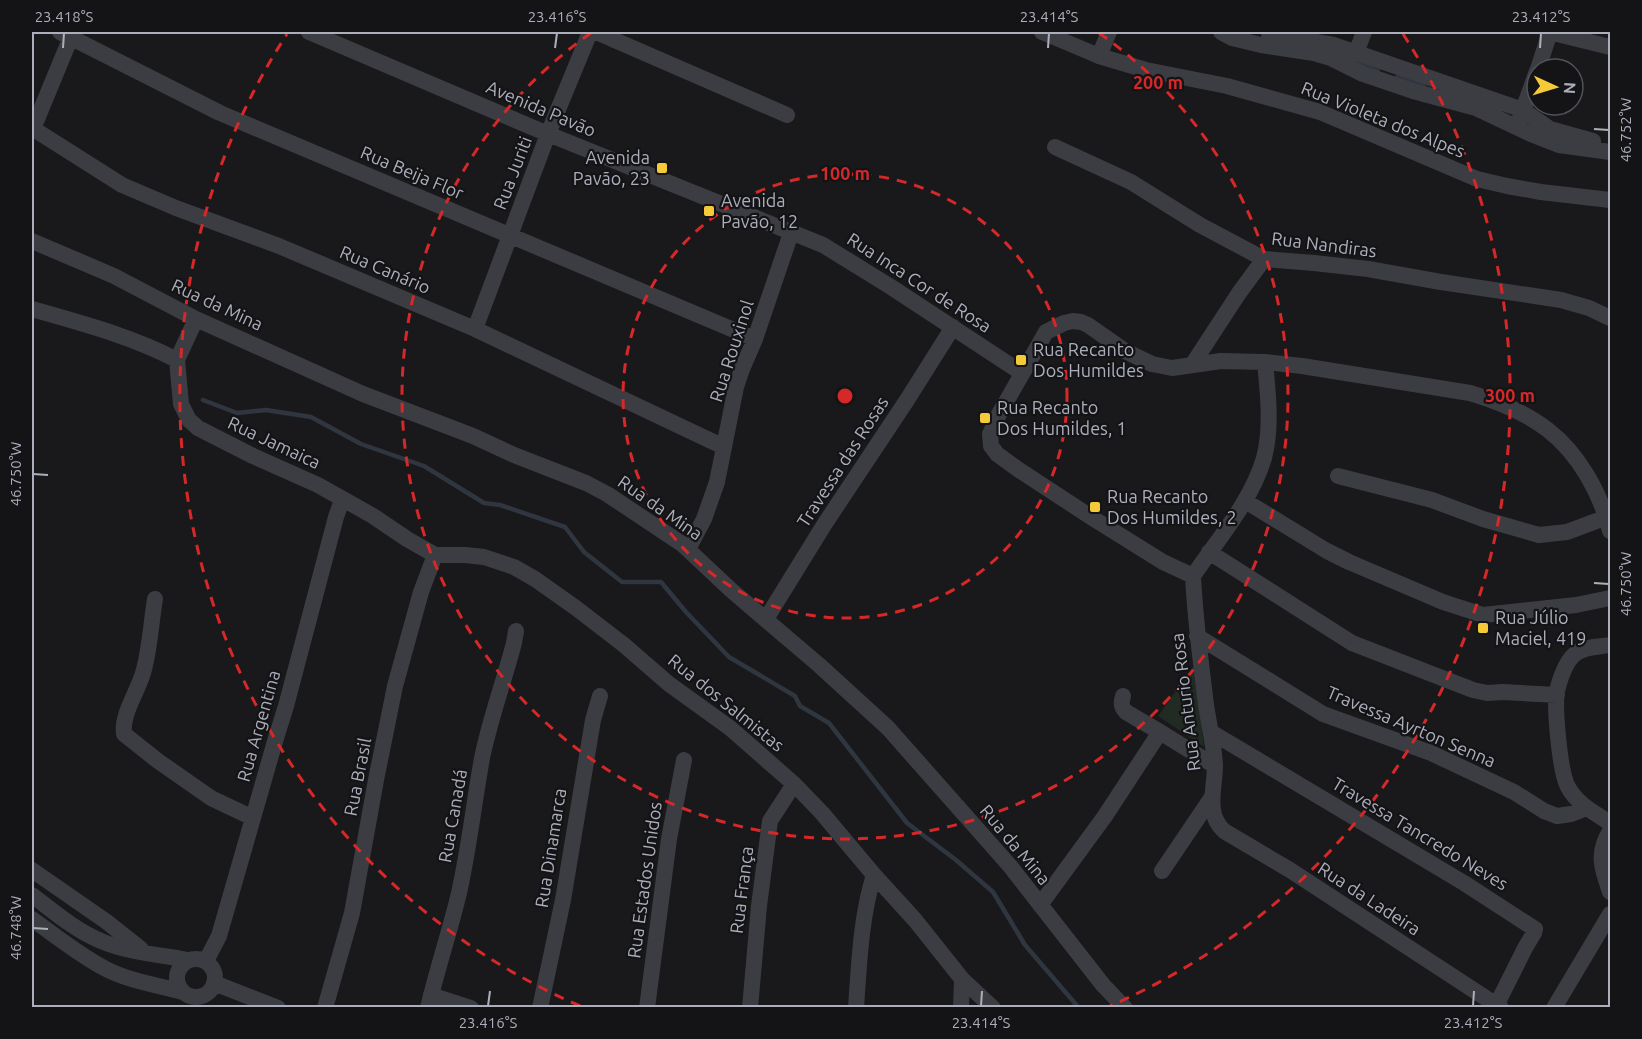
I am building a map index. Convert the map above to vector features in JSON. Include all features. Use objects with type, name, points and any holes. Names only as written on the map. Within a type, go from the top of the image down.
[{"type":"street","name":"Avenida Pavão","points":[[309,32],[791,233]]},
{"type":"street","name":"Rua Juriti","points":[[475,329],[590,32]]},
{"type":"street","points":[[596,32],[787,115]]},
{"type":"street","name":"Rua Violeta dos Alpes","points":[[1042,32],[1099,56],[1146,70],[1227,86],[1320,112],[1477,179],[1541,192],[1611,200]]},
{"type":"street","points":[[1099,56],[1109,32]]},
{"type":"street","points":[[1221,32],[1232,38],[1261,45],[1291,43],[1334,45],[1520,119],[1593,141],[1611,143]]},
{"type":"street","points":[[1250,32],[1291,43],[1331,58],[1363,74],[1413,91],[1520,119],[1559,145],[1611,152]]},
{"type":"street","points":[[1356,53],[1364,32]]},
{"type":"street","points":[[1541,57],[1550,32],[1611,47]]},
{"type":"street","points":[[32,129],[68,33]]},
{"type":"street","name":"Rua Beija Flor","points":[[68,33],[220,113],[755,339]]},
{"type":"street","points":[[1520,119],[1525,105]]},
{"type":"street","name":"Rua Canário","points":[[32,129],[122,184],[176,208],[279,246],[475,329],[724,447]]},
{"type":"street","name":"Rua Nandiras","points":[[1055,147],[1131,182],[1200,225],[1264,259],[1368,269],[1561,300],[1589,308],[1611,318]]},
{"type":"street","name":"Rua Inca Cor de Rosa","points":[[791,233],[829,249],[1022,373]]},
{"type":"street","name":"Rua Rouxinol","points":[[688,549],[704,519],[717,482],[736,387],[791,233]]},
{"type":"street","name":"Rua da Mina","points":[[32,241],[114,276],[196,319],[384,403],[473,436],[586,483],[607,494],[688,549],[731,590],[888,728],[1011,866],[1103,985],[1125,1008]]},
{"type":"street","points":[[1192,365],[1264,259]]},
{"type":"street","points":[[32,309],[129,339],[177,360],[196,319]]},
{"type":"street","points":[[1265,362],[1268,427],[1264,458],[1245,501],[1193,576],[1163,562],[1094,519],[1019,470],[991,446],[990,434],[998,416],[1046,332],[1073,321],[1088,325],[1119,347],[1152,364],[1172,368],[1221,361],[1265,362],[1424,385],[1470,393],[1495,401],[1539,424],[1567,449],[1602,502],[1609,524],[1539,535],[1483,519],[1432,500],[1338,476]]},
{"type":"street","name":"Travessa das Rosas","points":[[766,619],[824,525],[953,327]]},
{"type":"street","name":"Rua Jamaica","points":[[177,360],[181,404],[189,420],[198,428],[318,485],[435,555]]},
{"type":"street","name":"Rua Argentina","points":[[206,961],[219,936],[286,706],[342,500]]},
{"type":"street","points":[[1250,504],[1349,562],[1443,602],[1483,615],[1576,605],[1611,598]]},
{"type":"street","points":[[1209,552],[1336,634],[1375,653],[1473,690],[1487,693],[1557,695]]},
{"type":"street","name":"Rua dos Salmistas","points":[[435,555],[484,557],[514,567],[535,579],[616,639],[669,684],[730,728],[794,784],[822,813],[915,920],[962,979],[993,1008]]},
{"type":"street","name":"Rua Brasil","points":[[325,1008],[352,913],[395,686],[435,555]]},
{"type":"street","name":"Rua Anturio Rosa","points":[[1193,576],[1197,636],[1215,766],[1215,785],[1212,797],[1216,824]]},
{"type":"street","points":[[155,599],[143,672],[125,719],[124,734],[211,798],[253,818]]},
{"type":"street","name":"Rua Canadá","points":[[430,1001],[461,883],[483,755],[516,631]]},
{"type":"street","name":"Travessa Ayrton Senna","points":[[1197,636],[1323,714],[1431,753],[1514,792],[1544,811],[1557,816],[1586,808]]},
{"type":"street","points":[[1611,645],[1583,649],[1572,656],[1563,673],[1557,695],[1562,767],[1569,789],[1586,808],[1611,823]]},
{"type":"street","name":"Rua Dinamarca","points":[[540,1008],[563,900],[593,720],[600,696]]},
{"type":"street","points":[[1123,696],[1122,708],[1126,712],[1215,766]]},
{"type":"street","points":[[1040,904],[1105,816],[1160,732]]},
{"type":"street","name":"Travessa Tancredo Neves","points":[[1211,732],[1464,883],[1535,929],[1499,1006]]},
{"type":"street","name":"Rua Estados Unidos","points":[[647,1008],[669,839],[684,760]]},
{"type":"street","name":"Rua França","points":[[750,1008],[759,906],[770,821],[794,784]]},
{"type":"street","points":[[1162,871],[1212,797]]},
{"type":"street","name":"Rua da Ladeira","points":[[1216,824],[1499,1006]]},
{"type":"street","points":[[1611,831],[1605,840],[1601,854],[1602,865],[1611,892]]},
{"type":"street","points":[[32,870],[107,922],[144,952]]},
{"type":"street","points":[[856,1008],[867,904],[874,875]]},
{"type":"street","points":[[32,895],[76,928],[101,941],[144,952],[206,961],[214,971],[209,996]]},
{"type":"street","points":[[1554,1008],[1611,914]]},
{"type":"street","points":[[32,919],[72,948],[107,969],[137,980],[192,996],[209,996],[278,1008]]},
{"type":"street","points":[[183,992],[179,987],[177,975],[179,969],[188,960]]},
{"type":"street","points":[[961,1008],[962,979]]},
{"type":"street","points":[[430,1001],[471,1008]]},
{"type":"shaded area","points":[[1195,664],[1204,747],[1158,716]]},
{"type":"waterway","points":[[1356,61],[1378,71]]},
{"type":"waterway","points":[[1397,77],[1424,84]]},
{"type":"waterway","points":[[203,400],[237,413],[266,410],[311,417],[361,444],[424,466],[484,503],[500,505],[565,527],[584,552],[622,582],[661,582],[729,657],[795,696],[800,706],[829,723],[907,823],[956,860],[993,892],[1025,945],[1079,1008]]},
{"type":"place","name":"Avenida Pavão, 23","points":[[662,168]]},
{"type":"place","name":"Avenida Pavão, 12","points":[[709,211]]},
{"type":"place","name":"Rua Recanto Dos Humildes","points":[[1021,360]]},
{"type":"place","name":"Rua Recanto Dos Humildes, 1","points":[[985,418]]},
{"type":"place","name":"Rua Recanto Dos Humildes, 2","points":[[1095,507]]},
{"type":"place","name":"Rua Júlio Maciel, 419","points":[[1483,628]]}]
